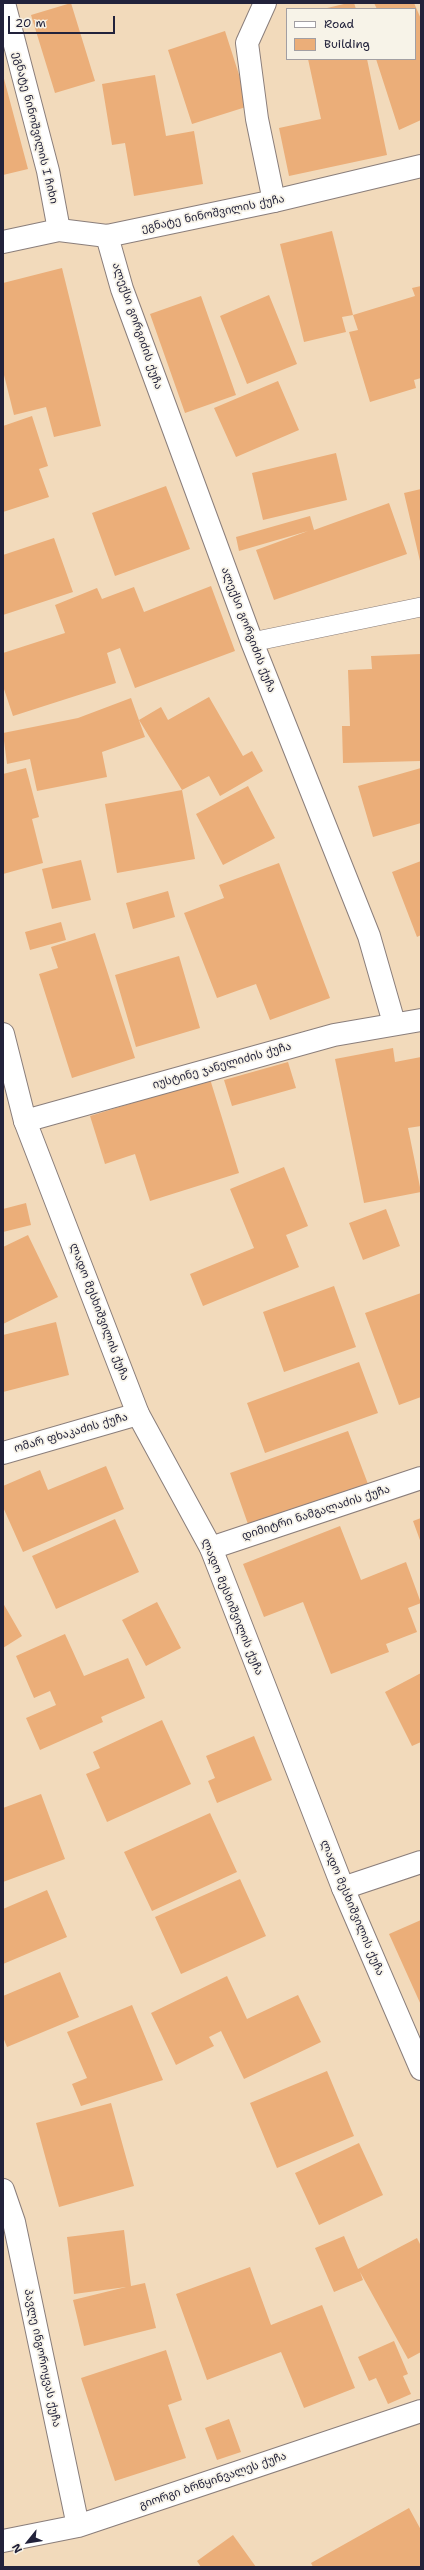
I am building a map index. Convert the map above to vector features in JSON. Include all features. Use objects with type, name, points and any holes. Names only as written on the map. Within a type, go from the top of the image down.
[{"type":"street","name":"ეგნატე ნინოშვილის I ჩიხი","points":[[4,3],[48,171],[59,230]]},
{"type":"street","points":[[265,3],[247,43],[257,119],[274,201]]},
{"type":"street","name":"ეგნატე ნინოშვილის ქუჩა","points":[[3,242],[59,230],[107,236],[274,201],[421,166]]},
{"type":"street","name":"ალექსი გორგიძის ქუჩა","points":[[107,236],[122,289],[252,642],[369,936],[394,1023]]},
{"type":"street","name":"იუსტინე ჯანელიძის ქუჩა","points":[[25,1121],[334,1035],[394,1023],[421,1020]]},
{"type":"street","name":"ლადო მესხიშვილის ქუჩა","points":[[3,1034],[25,1121],[138,1414],[211,1548],[343,1888],[421,2069]]},
{"type":"street","name":"ომარ ფხაკაძის ქუჩა","points":[[3,1453],[138,1414]]},
{"type":"street","name":"დიმიტრი ნამგალაძის ქუჩა","points":[[211,1548],[421,1478]]},
{"type":"street","points":[[343,1888],[421,1862]]},
{"type":"street","name":"პავლე ინგოროყვას ქუჩა","points":[[3,2190],[14,2222],[78,2526]]},
{"type":"street","name":"გიორგი ბრწყინვალეს ქუჩა","points":[[3,2541],[78,2526],[421,2411]]},
{"type":"lane","points":[[252,642],[421,607]]},
{"type":"building","points":[[71,3],[95,81],[55,93],[31,15]]},
{"type":"building","points":[[354,3],[356,8],[327,8]]},
{"type":"building","points":[[374,3],[414,3],[421,19],[421,120],[399,130],[376,60],[416,60],[416,8],[376,8]]},
{"type":"building","points":[[225,31],[249,106],[192,124],[168,50]]},
{"type":"building","points":[[308,60],[367,60],[387,155],[289,176],[279,128],[321,119]]},
{"type":"building","points":[[3,75],[28,169],[3,175]]},
{"type":"building","points":[[155,75],[166,136],[194,131],[203,184],[134,196],[125,143],[112,145],[102,84]]},
{"type":"building","points":[[332,231],[353,315],[342,317],[346,332],[304,342],[280,244]]},
{"type":"building","points":[[62,268],[101,426],[54,437],[46,407],[14,415],[3,371],[3,283]]},
{"type":"building","points":[[421,286],[421,378],[414,380],[416,388],[370,402],[349,332],[358,330],[353,315],[415,296],[412,288]]},
{"type":"building","points":[[269,295],[297,364],[247,384],[220,316]]},
{"type":"building","points":[[201,296],[236,395],[185,413],[150,314]]},
{"type":"building","points":[[278,381],[299,430],[236,457],[214,408]]},
{"type":"building","points":[[32,416],[48,466],[39,469],[49,497],[3,512],[3,426]]},
{"type":"building","points":[[336,453],[347,500],[263,520],[252,473]]},
{"type":"building","points":[[166,486],[190,549],[115,576],[92,513]]},
{"type":"building","points":[[421,489],[421,561],[420,561],[404,493]]},
{"type":"building","points":[[389,503],[407,554],[274,600],[256,550],[308,531],[239,551],[236,537],[310,516],[314,530]]},
{"type":"building","points":[[54,538],[73,592],[3,615],[3,555]]},
{"type":"building","points":[[211,586],[235,651],[135,688],[120,648],[107,653],[116,683],[13,716],[3,686],[3,653],[65,633],[55,605],[97,588],[102,599],[134,587],[144,612]]},
{"type":"building","points":[[421,654],[421,761],[343,763],[342,726],[350,726],[348,670],[372,669],[371,656]]},
{"type":"building","points":[[209,697],[243,756],[252,751],[263,771],[220,796],[209,776],[182,790],[139,720],[161,707],[168,720]]},
{"type":"building","points":[[131,698],[145,737],[102,752],[107,777],[37,791],[30,759],[7,764],[3,733],[78,718]]},
{"type":"building","points":[[26,768],[39,817],[32,819],[43,863],[3,874],[3,774]]},
{"type":"building","points":[[421,768],[421,823],[373,837],[358,786]]},
{"type":"building","points":[[248,786],[275,838],[223,865],[196,814]]},
{"type":"building","points":[[182,790],[195,859],[117,873],[105,804]]},
{"type":"building","points":[[81,860],[91,900],[52,909],[42,869]]},
{"type":"building","points":[[421,861],[421,935],[417,937],[392,872]]},
{"type":"building","points":[[279,863],[330,998],[270,1020],[256,984],[217,998],[184,913],[224,898],[219,885]]},
{"type":"building","points":[[168,891],[175,917],[133,929],[126,903]]},
{"type":"building","points":[[61,922],[66,940],[30,950],[25,932]]},
{"type":"building","points":[[95,933],[135,1058],[72,1078],[39,974],[58,968],[51,947]]},
{"type":"building","points":[[179,956],[200,1028],[136,1047],[115,975]]},
{"type":"building","points":[[393,1048],[395,1062],[421,1057],[421,1126],[408,1128],[421,1192],[364,1203],[335,1059]]},
{"type":"building","points":[[288,1062],[296,1088],[232,1106],[224,1080]]},
{"type":"building","points":[[210,1079],[239,1173],[150,1201],[135,1154],[105,1164],[90,1116]]},
{"type":"building","points":[[284,1167],[308,1226],[286,1235],[299,1267],[203,1306],[190,1274],[254,1248],[230,1189]]},
{"type":"building","points":[[26,1203],[31,1225],[3,1232],[3,1209]]},
{"type":"building","points":[[386,1209],[400,1246],[363,1260],[349,1223]]},
{"type":"building","points":[[28,1235],[58,1297],[3,1324],[3,1247]]},
{"type":"building","points":[[334,1286],[356,1347],[284,1372],[263,1312]]},
{"type":"building","points":[[421,1293],[421,1397],[399,1405],[365,1313]]},
{"type":"building","points":[[56,1322],[69,1375],[3,1392],[3,1335]]},
{"type":"building","points":[[359,1362],[378,1413],[265,1453],[247,1403]]},
{"type":"building","points":[[348,1431],[368,1484],[249,1527],[230,1473]]},
{"type":"building","points":[[106,1466],[124,1509],[23,1552],[3,1507],[3,1486],[40,1470],[48,1490]]},
{"type":"building","points":[[421,1518],[421,1543],[413,1521]]},
{"type":"building","points":[[115,1519],[139,1572],[56,1609],[32,1556]]},
{"type":"building","points":[[340,1526],[361,1580],[406,1562],[421,1603],[408,1608],[417,1632],[386,1644],[389,1652],[331,1674],[303,1602],[264,1617],[243,1564]]},
{"type":"building","points":[[157,1602],[181,1648],[146,1666],[122,1620]]},
{"type":"building","points":[[3,1603],[22,1636],[3,1648]]},
{"type":"building","points":[[65,1634],[84,1676],[128,1658],[145,1698],[101,1717],[103,1722],[40,1750],[26,1718],[56,1705],[50,1691],[34,1698],[16,1656]]},
{"type":"building","points":[[421,1673],[421,1742],[412,1746],[385,1692]]},
{"type":"building","points":[[162,1720],[191,1784],[107,1822],[86,1774],[100,1768],[93,1752]]},
{"type":"building","points":[[254,1736],[272,1780],[217,1803],[208,1781],[215,1778],[206,1756]]},
{"type":"building","points":[[41,1794],[65,1859],[3,1882],[3,1808]]},
{"type":"building","points":[[210,1813],[237,1872],[152,1911],[124,1852]]},
{"type":"building","points":[[240,1879],[266,1936],[181,1974],[155,1917]]},
{"type":"building","points":[[47,1890],[67,1937],[3,1964],[3,1909]]},
{"type":"building","points":[[421,1920],[421,2005],[389,1934]]},
{"type":"building","points":[[60,1972],[79,2017],[7,2047],[3,2037],[3,1996]]},
{"type":"building","points":[[227,1976],[247,2019],[298,1995],[321,2042],[244,2079],[221,2031],[209,2037],[214,2046],[176,2065],[151,2013]]},
{"type":"building","points":[[132,2005],[163,2080],[81,2106],[72,2084],[87,2078],[67,2032]]},
{"type":"building","points":[[327,2071],[354,2136],[277,2168],[250,2103]]},
{"type":"building","points":[[111,2103],[134,2186],[59,2207],[36,2123]]},
{"type":"building","points":[[359,2143],[383,2195],[319,2225],[295,2173]]},
{"type":"building","points":[[124,2230],[131,2286],[145,2283],[156,2328],[84,2346],[73,2300],[126,2287],[74,2294],[67,2237]]},
{"type":"building","points":[[344,2236],[358,2269],[417,2238],[421,2246],[421,2352],[408,2359],[360,2272],[363,2280],[334,2292],[315,2248]]},
{"type":"building","points":[[250,2267],[271,2325],[322,2305],[355,2388],[304,2408],[281,2352],[207,2380],[176,2294]]},
{"type":"building","points":[[394,2341],[408,2374],[403,2376],[411,2394],[388,2404],[376,2378],[369,2381],[358,2357]]},
{"type":"building","points":[[166,2350],[182,2400],[168,2405],[186,2458],[115,2481],[81,2378]]},
{"type":"building","points":[[229,2419],[241,2452],[217,2460],[205,2428]]},
{"type":"building","points":[[409,2508],[421,2530],[421,2567],[313,2567],[311,2563]]},
{"type":"building","points":[[233,2535],[256,2567],[201,2567],[197,2561]]}]
